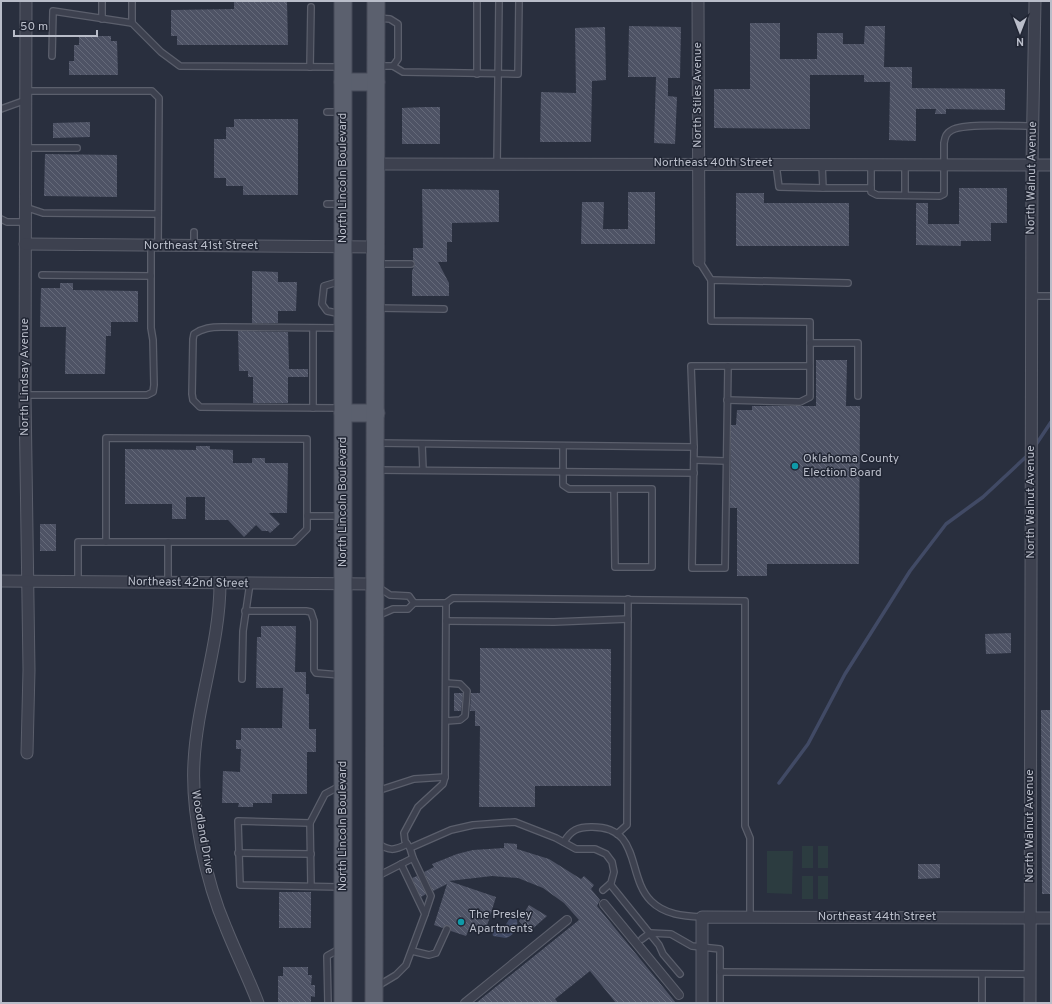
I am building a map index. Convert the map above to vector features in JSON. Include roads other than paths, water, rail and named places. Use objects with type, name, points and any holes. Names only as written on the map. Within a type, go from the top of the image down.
[{"type":"main road","name":"North Lincoln Boulevard","points":[[343,1],[343,75],[335,112],[335,204],[343,247],[343,1003]]},
{"type":"main road","points":[[374,996],[376,1]]},
{"type":"main road","points":[[343,75],[376,74]]},
{"type":"main road","points":[[343,410],[376,413]]},
{"type":"street","name":"North Lindsay Avenue","points":[[26,1],[25,395],[29,581],[27,753]]},
{"type":"street","name":"North Stiles Avenue","points":[[698,1],[699,261]]},
{"type":"street","name":"North Walnut Avenue","points":[[1030,1003],[1031,296],[1032,126],[1035,1]]},
{"type":"street","name":"Northeast 40th Street","points":[[376,164],[698,163],[1051,165]]},
{"type":"street","name":"Northeast 41st Street","points":[[25,244],[376,247]]},
{"type":"street","name":"Northeast 42nd Street","points":[[1,581],[375,584]]},
{"type":"street","name":"Woodland Drive","points":[[220,583],[219,613],[204,685],[196,741],[193,781],[196,810],[211,884],[225,927],[258,1003]]},
{"type":"street","points":[[604,904],[679,995]]},
{"type":"street","name":"Northeast 44th Street","points":[[702,917],[1051,918]]},
{"type":"street","points":[[702,917],[702,1003]]},
{"type":"street","points":[[465,1003],[567,920]]},
{"type":"lane","points":[[102,1],[102,19]]},
{"type":"lane","points":[[132,1],[132,23]]},
{"type":"lane","points":[[477,1],[477,74]]},
{"type":"lane","points":[[497,164],[499,1]]},
{"type":"lane","points":[[393,66],[403,72],[518,74],[518,1]]},
{"type":"lane","points":[[310,67],[311,7]]},
{"type":"lane","points":[[52,56],[53,11],[132,23],[161,52],[180,66],[310,67],[343,75]]},
{"type":"lane","points":[[376,18],[390,19],[398,24],[398,59],[393,66],[376,74]]},
{"type":"lane","points":[[1,109],[26,95],[152,92],[159,98],[158,214],[151,276],[153,392],[147,395],[25,395]]},
{"type":"lane","points":[[870,164],[871,192],[877,195],[940,196],[944,194],[944,143],[946,135],[951,130],[969,127],[1032,126]]},
{"type":"lane","points":[[25,148],[77,148]]},
{"type":"lane","points":[[776,164],[779,187],[871,188]]},
{"type":"lane","points":[[822,164],[823,188]]},
{"type":"lane","points":[[905,164],[905,195]]},
{"type":"lane","points":[[25,207],[43,213],[158,214]]},
{"type":"lane","points":[[1,219],[7,222],[25,222]]},
{"type":"lane","points":[[194,232],[194,246]]},
{"type":"lane","points":[[699,261],[711,280],[712,321],[810,322],[810,397],[800,402],[727,400]]},
{"type":"lane","points":[[376,264],[411,264]]},
{"type":"lane","points":[[42,275],[151,276]]},
{"type":"lane","points":[[711,280],[848,282]]},
{"type":"lane","points":[[1031,296],[1051,296]]},
{"type":"lane","points":[[376,308],[444,309]]},
{"type":"lane","points":[[343,321],[313,328],[222,327],[200,330],[194,334],[193,339],[192,394],[193,400],[200,407],[313,408],[343,410]]},
{"type":"lane","points":[[313,328],[313,408]]},
{"type":"lane","points":[[810,343],[858,343],[858,396]]},
{"type":"lane","points":[[728,366],[725,568],[692,568],[694,447],[691,366],[728,366],[810,366]]},
{"type":"lane","points":[[78,582],[78,542],[106,542],[168,542],[294,542],[307,529],[307,439],[106,438],[106,542]]},
{"type":"lane","points":[[376,443],[694,447]]},
{"type":"lane","points":[[422,444],[423,470]]},
{"type":"lane","points":[[563,446],[563,486],[569,489],[614,489],[652,489],[652,567],[615,567],[614,489]]},
{"type":"lane","points":[[694,460],[726,461]]},
{"type":"lane","points":[[376,470],[694,473]]},
{"type":"lane","points":[[307,516],[342,516]]},
{"type":"lane","points":[[168,542],[168,582]]},
{"type":"lane","points":[[242,680],[245,611],[250,583]]},
{"type":"lane","points":[[375,584],[390,595],[409,596],[414,602],[446,603],[453,598],[746,600],[745,826],[750,838],[750,917]]},
{"type":"lane","points":[[617,834],[627,825],[628,599]]},
{"type":"lane","points":[[375,617],[393,609],[408,609],[414,602]]},
{"type":"lane","points":[[374,996],[401,970],[409,960],[432,896],[413,858],[404,833],[413,814],[426,798],[443,784],[446,777],[446,603]]},
{"type":"lane","points":[[245,611],[311,612],[314,621],[314,670],[316,673],[321,675],[342,675]]},
{"type":"lane","points":[[446,621],[554,622],[628,619]]},
{"type":"lane","points":[[446,683],[463,686],[466,691],[466,713],[463,718],[456,721],[446,721]]},
{"type":"lane","points":[[375,792],[414,779],[446,777]]},
{"type":"lane","points":[[311,886],[310,823],[325,794],[342,785]]},
{"type":"lane","points":[[310,823],[238,821],[240,885],[343,887]]},
{"type":"lane","points":[[375,842],[392,851],[451,830],[473,825],[511,822],[522,824],[564,842],[576,849],[595,849],[606,854],[614,867],[613,877],[610,884],[603,890]]},
{"type":"lane","points":[[564,842],[571,832],[582,828],[605,828],[617,834],[629,848],[641,886],[651,901],[668,912],[702,917]]},
{"type":"lane","points":[[238,853],[311,854]]},
{"type":"lane","points":[[374,878],[413,858]]},
{"type":"lane","points":[[401,864],[425,914]]},
{"type":"lane","points":[[610,884],[650,933],[659,945],[663,954],[680,974]]},
{"type":"lane","points":[[412,951],[429,955],[436,953],[446,929]]},
{"type":"lane","points":[[642,939],[650,933],[671,934],[692,946],[720,949],[720,1003]]},
{"type":"lane","points":[[328,1003],[328,956],[343,947]]},
{"type":"lane","points":[[720,972],[1029,974]]},
{"type":"lane","points":[[982,974],[982,1003]]},
{"type":"water","points":[[511,916],[516,917],[517,920],[516,930],[512,935],[506,938],[493,936],[491,928],[494,926],[505,926]]},
{"type":"waterway","points":[[1035,446],[1051,422]]},
{"type":"waterway","points":[[779,783],[808,744],[845,674],[910,571],[946,524],[983,497],[1029,454]]},
{"type":"place","name":"Oklahoma County Election Board","points":[[795,466]]},
{"type":"place","name":"The Presley Apartments","points":[[461,922]]}]
